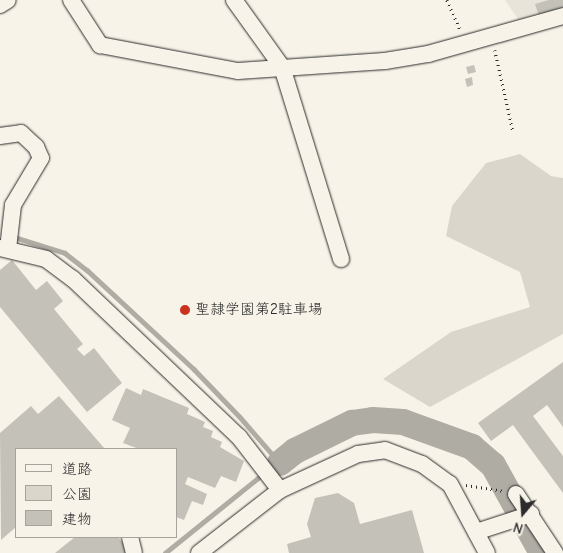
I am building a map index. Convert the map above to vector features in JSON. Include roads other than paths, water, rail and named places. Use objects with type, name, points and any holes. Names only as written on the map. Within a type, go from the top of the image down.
[{"type":"street","points":[[0,5],[8,0]]},
{"type":"street","points":[[71,0],[100,45],[238,71],[385,61],[466,44],[563,16]]},
{"type":"street","points":[[234,0],[282,67],[341,259]]},
{"type":"street","points":[[0,136],[21,133],[36,147],[40,158],[13,204],[5,248],[46,258],[74,279],[239,437],[271,475],[280,490]]},
{"type":"street","points":[[199,553],[280,490],[358,454],[385,450],[422,464],[450,484],[487,553]]},
{"type":"street","points":[[516,494],[555,553]]},
{"type":"street","points":[[476,532],[530,514]]},
{"type":"street","points":[[130,538],[134,553]]},
{"type":"waterway","points":[[14,237],[65,253],[87,270],[194,369],[240,417],[280,463],[269,469]]},
{"type":"waterway","points":[[280,463],[295,451],[352,423],[373,420],[403,422],[472,447],[493,465],[542,553]]},
{"type":"waterway","points":[[165,553],[263,474]]},
{"type":"place","name":"聖隷学園第2駐車場","points":[[185,310]]}]
